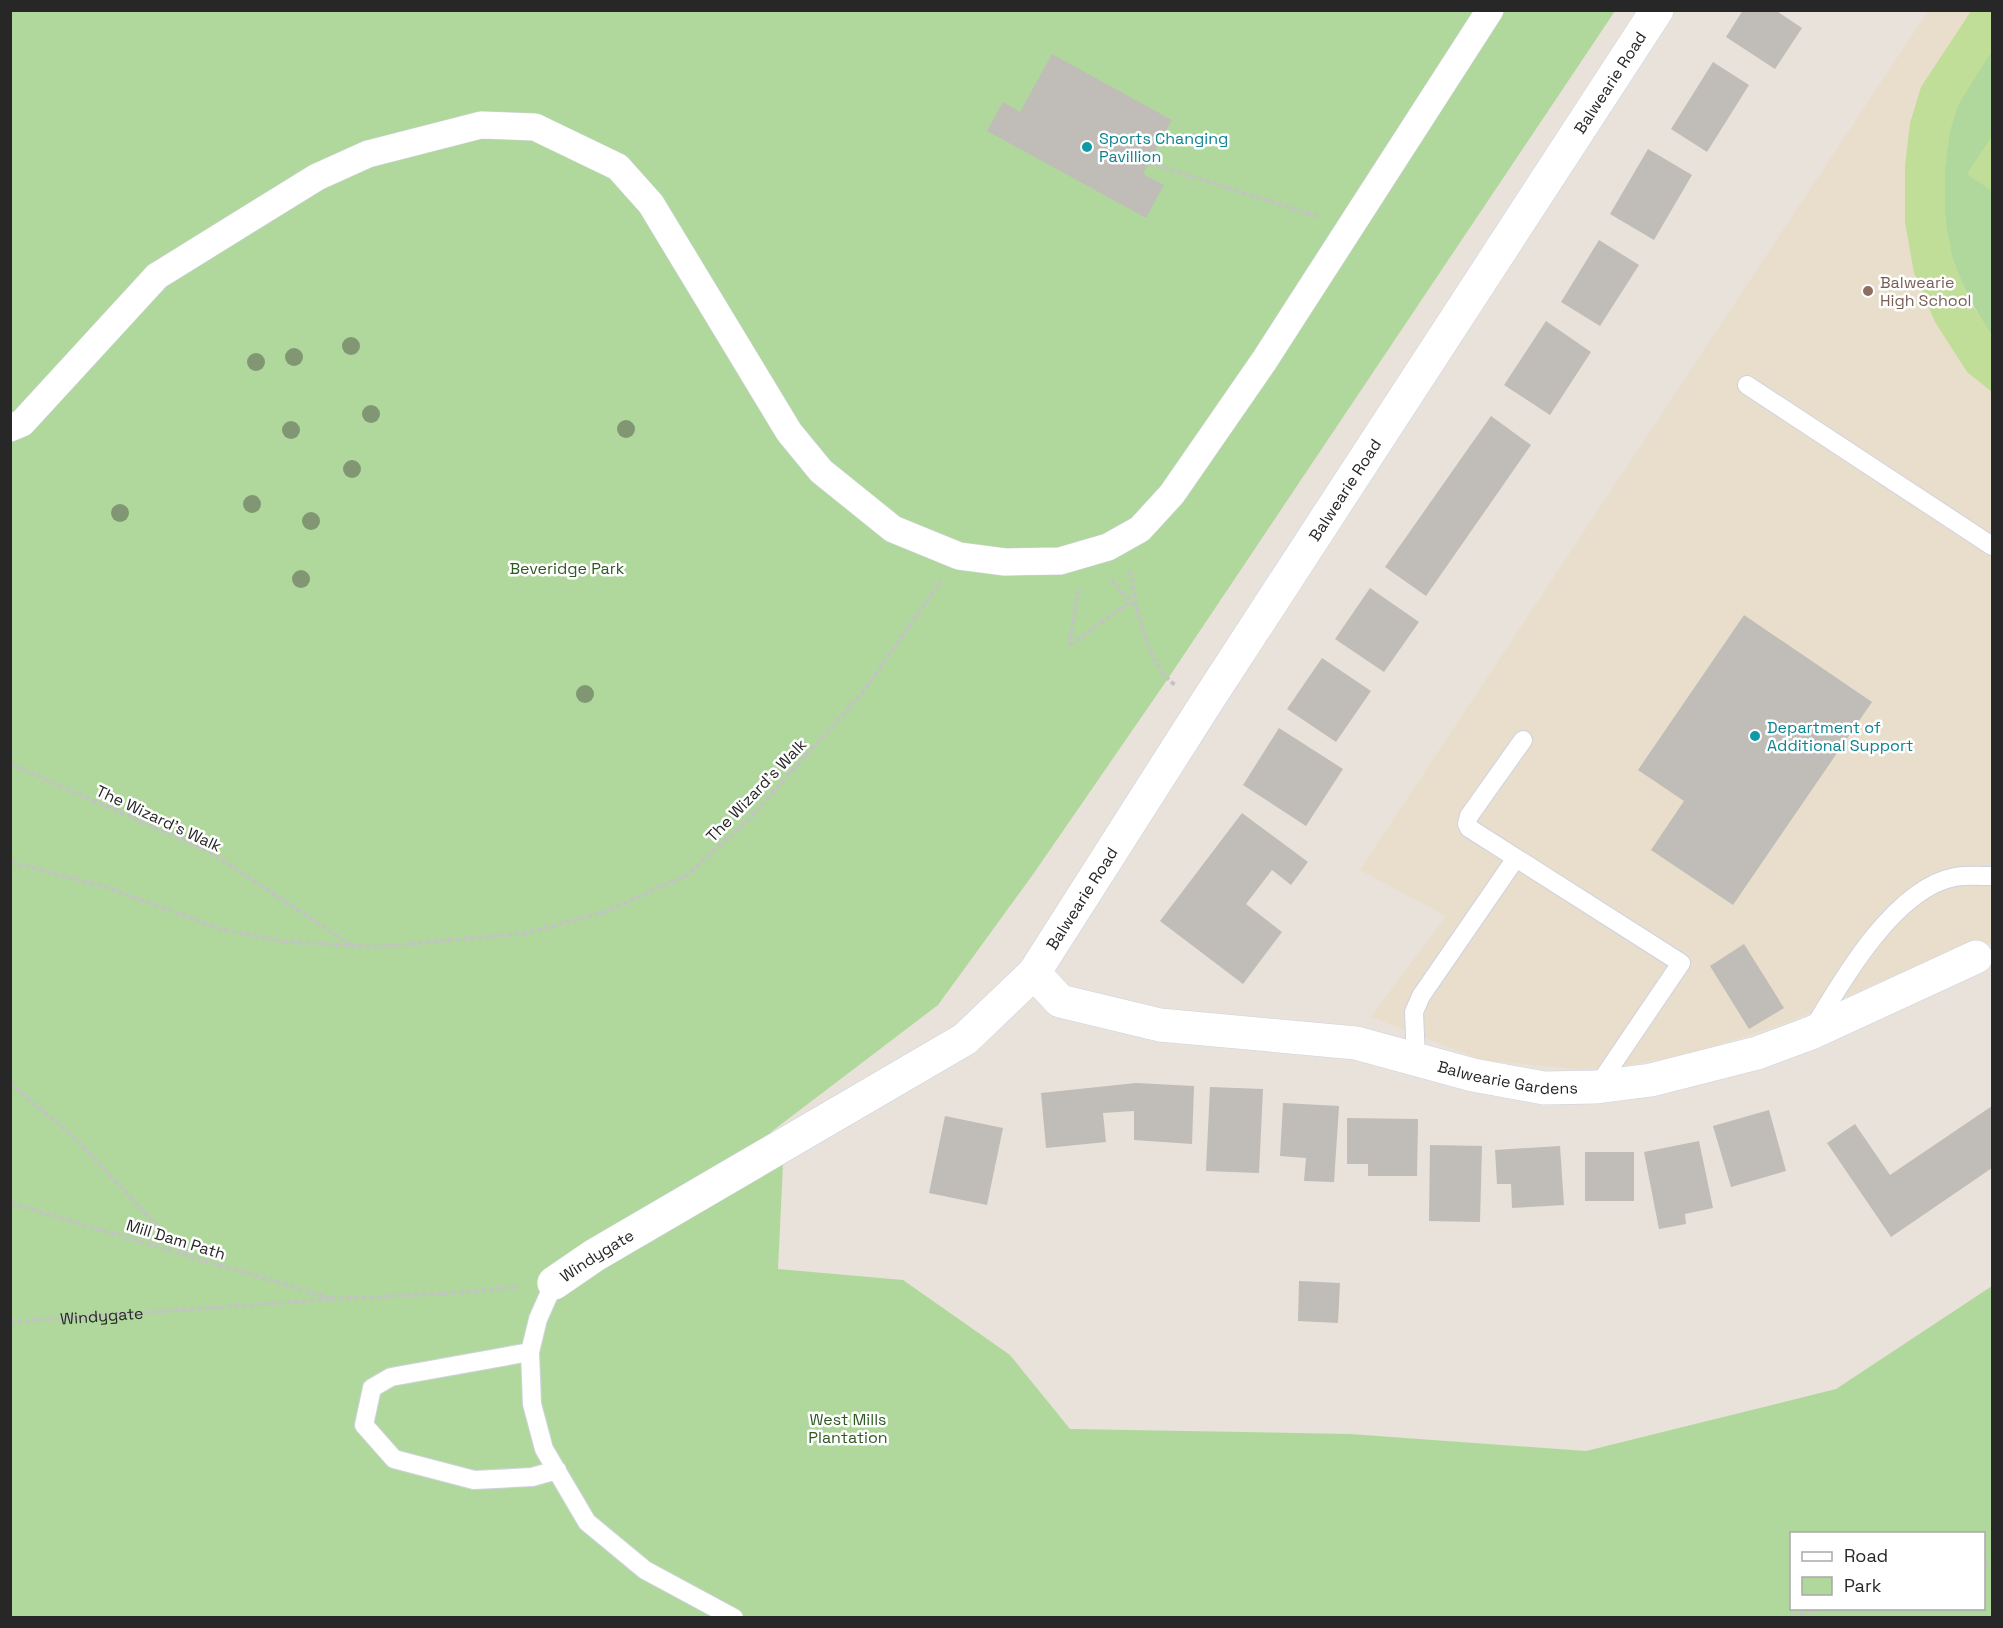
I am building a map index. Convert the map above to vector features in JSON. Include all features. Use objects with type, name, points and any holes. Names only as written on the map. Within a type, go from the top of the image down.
[{"type":"street","points":[[10,428],[22,423],[157,276],[317,177],[368,154],[481,125],[535,127],[618,167],[651,204],[789,432],[821,471],[893,529],[959,556],[1005,562],[1060,561],[1085,554],[1108,547],[1140,529],[1172,494],[1264,361],[1490,10]]},
{"type":"street","name":"Balwearie Road","points":[[1035,973],[1206,703],[1657,10]]},
{"type":"street","name":"Balwearie Gardens","points":[[1035,973],[1060,1001],[1160,1025],[1356,1043],[1473,1075],[1544,1088],[1597,1087],[1651,1080],[1757,1053],[1811,1034],[1976,957]]},
{"type":"street","name":"Windygate","points":[[554,1283],[595,1255],[965,1039],[1035,973]]},
{"type":"lane","points":[[1747,385],[1992,546]]},
{"type":"lane","points":[[1523,740],[1468,816],[1469,828],[1681,963],[1597,1087]]},
{"type":"lane","points":[[1416,1059],[1414,1012],[1421,996],[1516,858]]},
{"type":"lane","points":[[1811,1034],[1839,984],[1891,917],[1922,890],[1955,877],[1992,876]]},
{"type":"lane","points":[[554,1283],[538,1319],[530,1352],[532,1404],[544,1449],[587,1522],[645,1570],[734,1617]]},
{"type":"lane","points":[[530,1352],[391,1377],[372,1388],[364,1425],[394,1458],[474,1480],[532,1477],[557,1470]]},
{"type":"path","points":[[1149,163],[1350,227]]},
{"type":"path","points":[[1123,538],[1139,618],[1152,653],[1167,680],[1206,703]]},
{"type":"path","points":[[1085,554],[1069,646],[1131,601]]},
{"type":"path","name":"The Wizard's Walk","points":[[10,862],[103,886],[224,930],[289,942],[377,947],[526,933],[606,912],[687,875],[746,822],[863,692],[959,556]]},
{"type":"path","name":"The Wizard's Walk","points":[[10,764],[210,852],[352,945]]},
{"type":"path","points":[[10,1083],[77,1140],[157,1226],[190,1256]]},
{"type":"path","name":"Mill Dam Path","points":[[10,1203],[334,1299]]},
{"type":"path","name":"Windygate","points":[[10,1323],[334,1299],[468,1292],[554,1283]]},
{"type":"path","points":[[1785,1617],[1812,1610]]},
{"type":"shaded area","name":"Balwearie High School","points":[[1928,11],[1992,11],[1992,944],[1975,940],[1789,1022],[1692,1053],[1596,1071],[1482,1060],[1371,1017],[1446,916],[1360,870]]},
{"type":"green space","name":"Beveridge Park","points":[[11,11],[1615,11],[1167,680],[1034,873],[938,1005],[771,1132],[783,1164],[778,1269],[903,1280],[1010,1355],[1070,1429],[1350,1434],[1586,1451],[1836,1389],[1992,1286],[1992,1617],[11,1617]]},
{"type":"green space","points":[[1971,11],[1992,11],[1992,50],[1958,105],[1950,131],[1945,168],[1945,218],[1953,261],[1971,303],[1992,336],[1992,392],[1967,372],[1935,322],[1914,273],[1905,222],[1905,166],[1910,123],[1921,87]]},
{"type":"green space","points":[[1992,50],[1992,336],[1971,301],[1954,263],[1946,227],[1944,184],[1952,121],[1958,105]]},
{"type":"green space","points":[[1992,136],[1992,191],[1967,174]]},
{"type":"building","points":[[1743,10],[1775,10],[1802,28],[1775,69],[1726,37]]},
{"type":"building","name":"Sports Changing Pavillion","points":[[1052,54],[1172,120],[1143,174],[1164,185],[1146,218],[987,131],[1003,102],[1020,112]]},
{"type":"building","points":[[1713,62],[1749,85],[1707,152],[1671,129]]},
{"type":"building","points":[[1648,149],[1692,175],[1654,240],[1610,214]]},
{"type":"building","points":[[1599,240],[1639,265],[1600,326],[1561,302]]},
{"type":"building","points":[[1546,321],[1591,352],[1550,415],[1504,385]]},
{"type":"building","points":[[1491,416],[1531,445],[1426,596],[1385,567]]},
{"type":"building","points":[[1370,588],[1419,622],[1384,672],[1335,639]]},
{"type":"building","name":"Department of Additional Support","points":[[1744,615],[1872,702],[1733,905],[1651,850],[1684,801],[1638,770]]},
{"type":"building","points":[[1322,658],[1371,691],[1336,742],[1287,709]]},
{"type":"building","points":[[1279,728],[1343,769],[1306,826],[1243,785]]},
{"type":"building","points":[[1242,813],[1308,862],[1291,885],[1272,870],[1246,904],[1282,932],[1243,984],[1160,921]]},
{"type":"building","points":[[1744,944],[1784,1008],[1749,1029],[1710,966]]},
{"type":"building","points":[[1136,1083],[1194,1086],[1192,1144],[1134,1140],[1134,1111],[1103,1113],[1106,1142],[1046,1148],[1041,1093]]},
{"type":"building","points":[[1210,1087],[1263,1089],[1259,1173],[1206,1171]]},
{"type":"building","points":[[1283,1103],[1339,1106],[1334,1182],[1304,1181],[1306,1158],[1280,1156]]},
{"type":"building","points":[[1992,1106],[1992,1168],[1891,1237],[1827,1143],[1855,1124],[1890,1175]]},
{"type":"building","points":[[1769,1110],[1786,1171],[1731,1187],[1713,1126]]},
{"type":"building","points":[[945,1116],[1003,1128],[987,1205],[929,1193]]},
{"type":"building","points":[[1347,1118],[1418,1119],[1417,1176],[1368,1176],[1368,1164],[1347,1164]]},
{"type":"building","points":[[1699,1141],[1713,1208],[1685,1214],[1686,1224],[1659,1229],[1644,1152]]},
{"type":"building","points":[[1430,1145],[1482,1146],[1480,1222],[1429,1221]]},
{"type":"building","points":[[1560,1146],[1564,1205],[1512,1208],[1511,1184],[1497,1184],[1495,1150]]},
{"type":"building","points":[[1585,1152],[1634,1152],[1634,1201],[1585,1201]]},
{"type":"building","points":[[1299,1281],[1340,1283],[1338,1323],[1298,1321]]},
{"type":"place","name":"Sports Changing Pavillion","points":[[1087,147]]},
{"type":"place","name":"Balwearie High School","points":[[1868,291]]},
{"type":"place","name":"Department of Additional Support","points":[[1755,736]]},
{"type":"park label","name":"West Mills Plantation","points":[[848,1428]]}]
